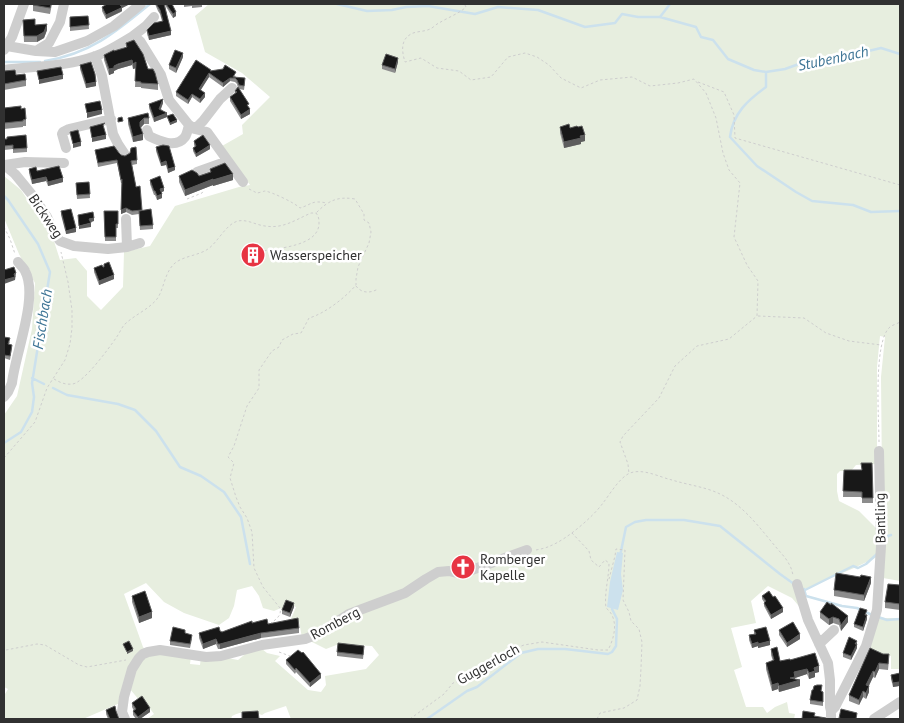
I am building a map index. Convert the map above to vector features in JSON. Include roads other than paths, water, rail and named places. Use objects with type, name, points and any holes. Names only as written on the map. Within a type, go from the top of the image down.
[{"type":"street","points":[[24,4],[12,37],[5,48],[55,52],[87,41],[114,26],[141,4]]},
{"type":"street","points":[[36,51],[49,43],[60,22],[64,4]]},
{"type":"street","points":[[4,70],[52,66],[95,56],[133,36],[154,17]]},
{"type":"street","points":[[133,36],[140,41],[161,75],[169,100],[192,127],[206,132],[243,182]]},
{"type":"street","points":[[95,56],[102,76],[113,134],[124,153]]},
{"type":"street","points":[[147,130],[149,136],[162,142],[178,142],[184,138],[192,127],[203,121],[220,99],[232,88]]},
{"type":"street","points":[[66,148],[63,132],[111,119]]},
{"type":"street","points":[[197,172],[228,161]]},
{"type":"street","name":"Bickweg","points":[[4,165],[26,162],[64,163]]},
{"type":"street","name":"Bickweg","points":[[4,165],[15,174],[33,196],[47,217],[54,234],[60,240],[74,246],[108,249],[140,243]]},
{"type":"street","points":[[126,219],[127,246]]},
{"type":"street","points":[[4,397],[12,383],[8,373],[15,369],[30,293],[25,270],[18,262]]},
{"type":"street","name":"Bantling","points":[[831,715],[866,646],[877,610],[881,546],[879,452]]},
{"type":"street","name":"Romberg","points":[[125,693],[132,669],[139,658],[143,654],[154,650],[206,657],[221,656],[262,645],[305,639],[318,634],[349,614],[405,593],[438,572],[449,571],[457,573],[470,571],[527,550]]},
{"type":"street","name":"Bantling","points":[[797,584],[804,610],[828,663],[831,715]]},
{"type":"street","points":[[819,644],[834,630]]},
{"type":"street","points":[[125,693],[132,701]]},
{"type":"street","points":[[125,693],[122,712],[125,719]]},
{"type":"street","points":[[874,719],[900,702]]},
{"type":"water","points":[[617,552],[623,553],[621,574],[623,590],[618,610],[607,607],[610,582]]},
{"type":"waterway","points":[[45,61],[76,53],[102,40],[126,24],[150,4]]},
{"type":"waterway","points":[[337,4],[367,11],[428,6],[475,14],[498,7],[538,10],[585,27],[615,23],[622,14],[638,17],[660,17],[696,27],[701,37],[713,40],[728,59],[754,70],[766,72],[766,87],[742,108],[734,121],[730,137],[757,166],[812,201],[853,205],[871,212],[900,211]]},
{"type":"waterway","points":[[660,17],[670,4]]},
{"type":"waterway","name":"Stubenbach","points":[[766,72],[785,69],[810,60],[839,58],[881,48],[900,54]]},
{"type":"waterway","points":[[4,62],[40,62]]},
{"type":"waterway","name":"Fischbach","points":[[4,196],[38,244],[50,272],[32,383],[34,397],[32,412],[21,432],[4,443]]},
{"type":"waterway","points":[[32,378],[44,384]]},
{"type":"waterway","points":[[53,388],[67,395],[118,404],[135,410],[156,431],[180,467],[201,476],[224,492],[241,517],[250,564]]},
{"type":"waterway","points":[[620,556],[626,527],[635,522],[646,520],[684,520],[720,526],[794,584]]},
{"type":"waterway","points":[[884,542],[891,535]]},
{"type":"waterway","points":[[805,590],[853,566],[858,568],[866,564],[877,554]]},
{"type":"waterway","points":[[804,589],[806,596],[857,608],[872,615]]},
{"type":"waterway","points":[[427,719],[467,691],[477,687],[521,653],[538,649],[565,649],[608,654],[612,652],[616,646],[617,619],[612,609],[613,606]]},
{"type":"waterway","points":[[878,617],[887,620],[900,619]]},
{"type":"place","name":"Wasserspeicher","points":[[253,255]]},
{"type":"place","name":"Romberger Kapelle","points":[[463,567]]}]
